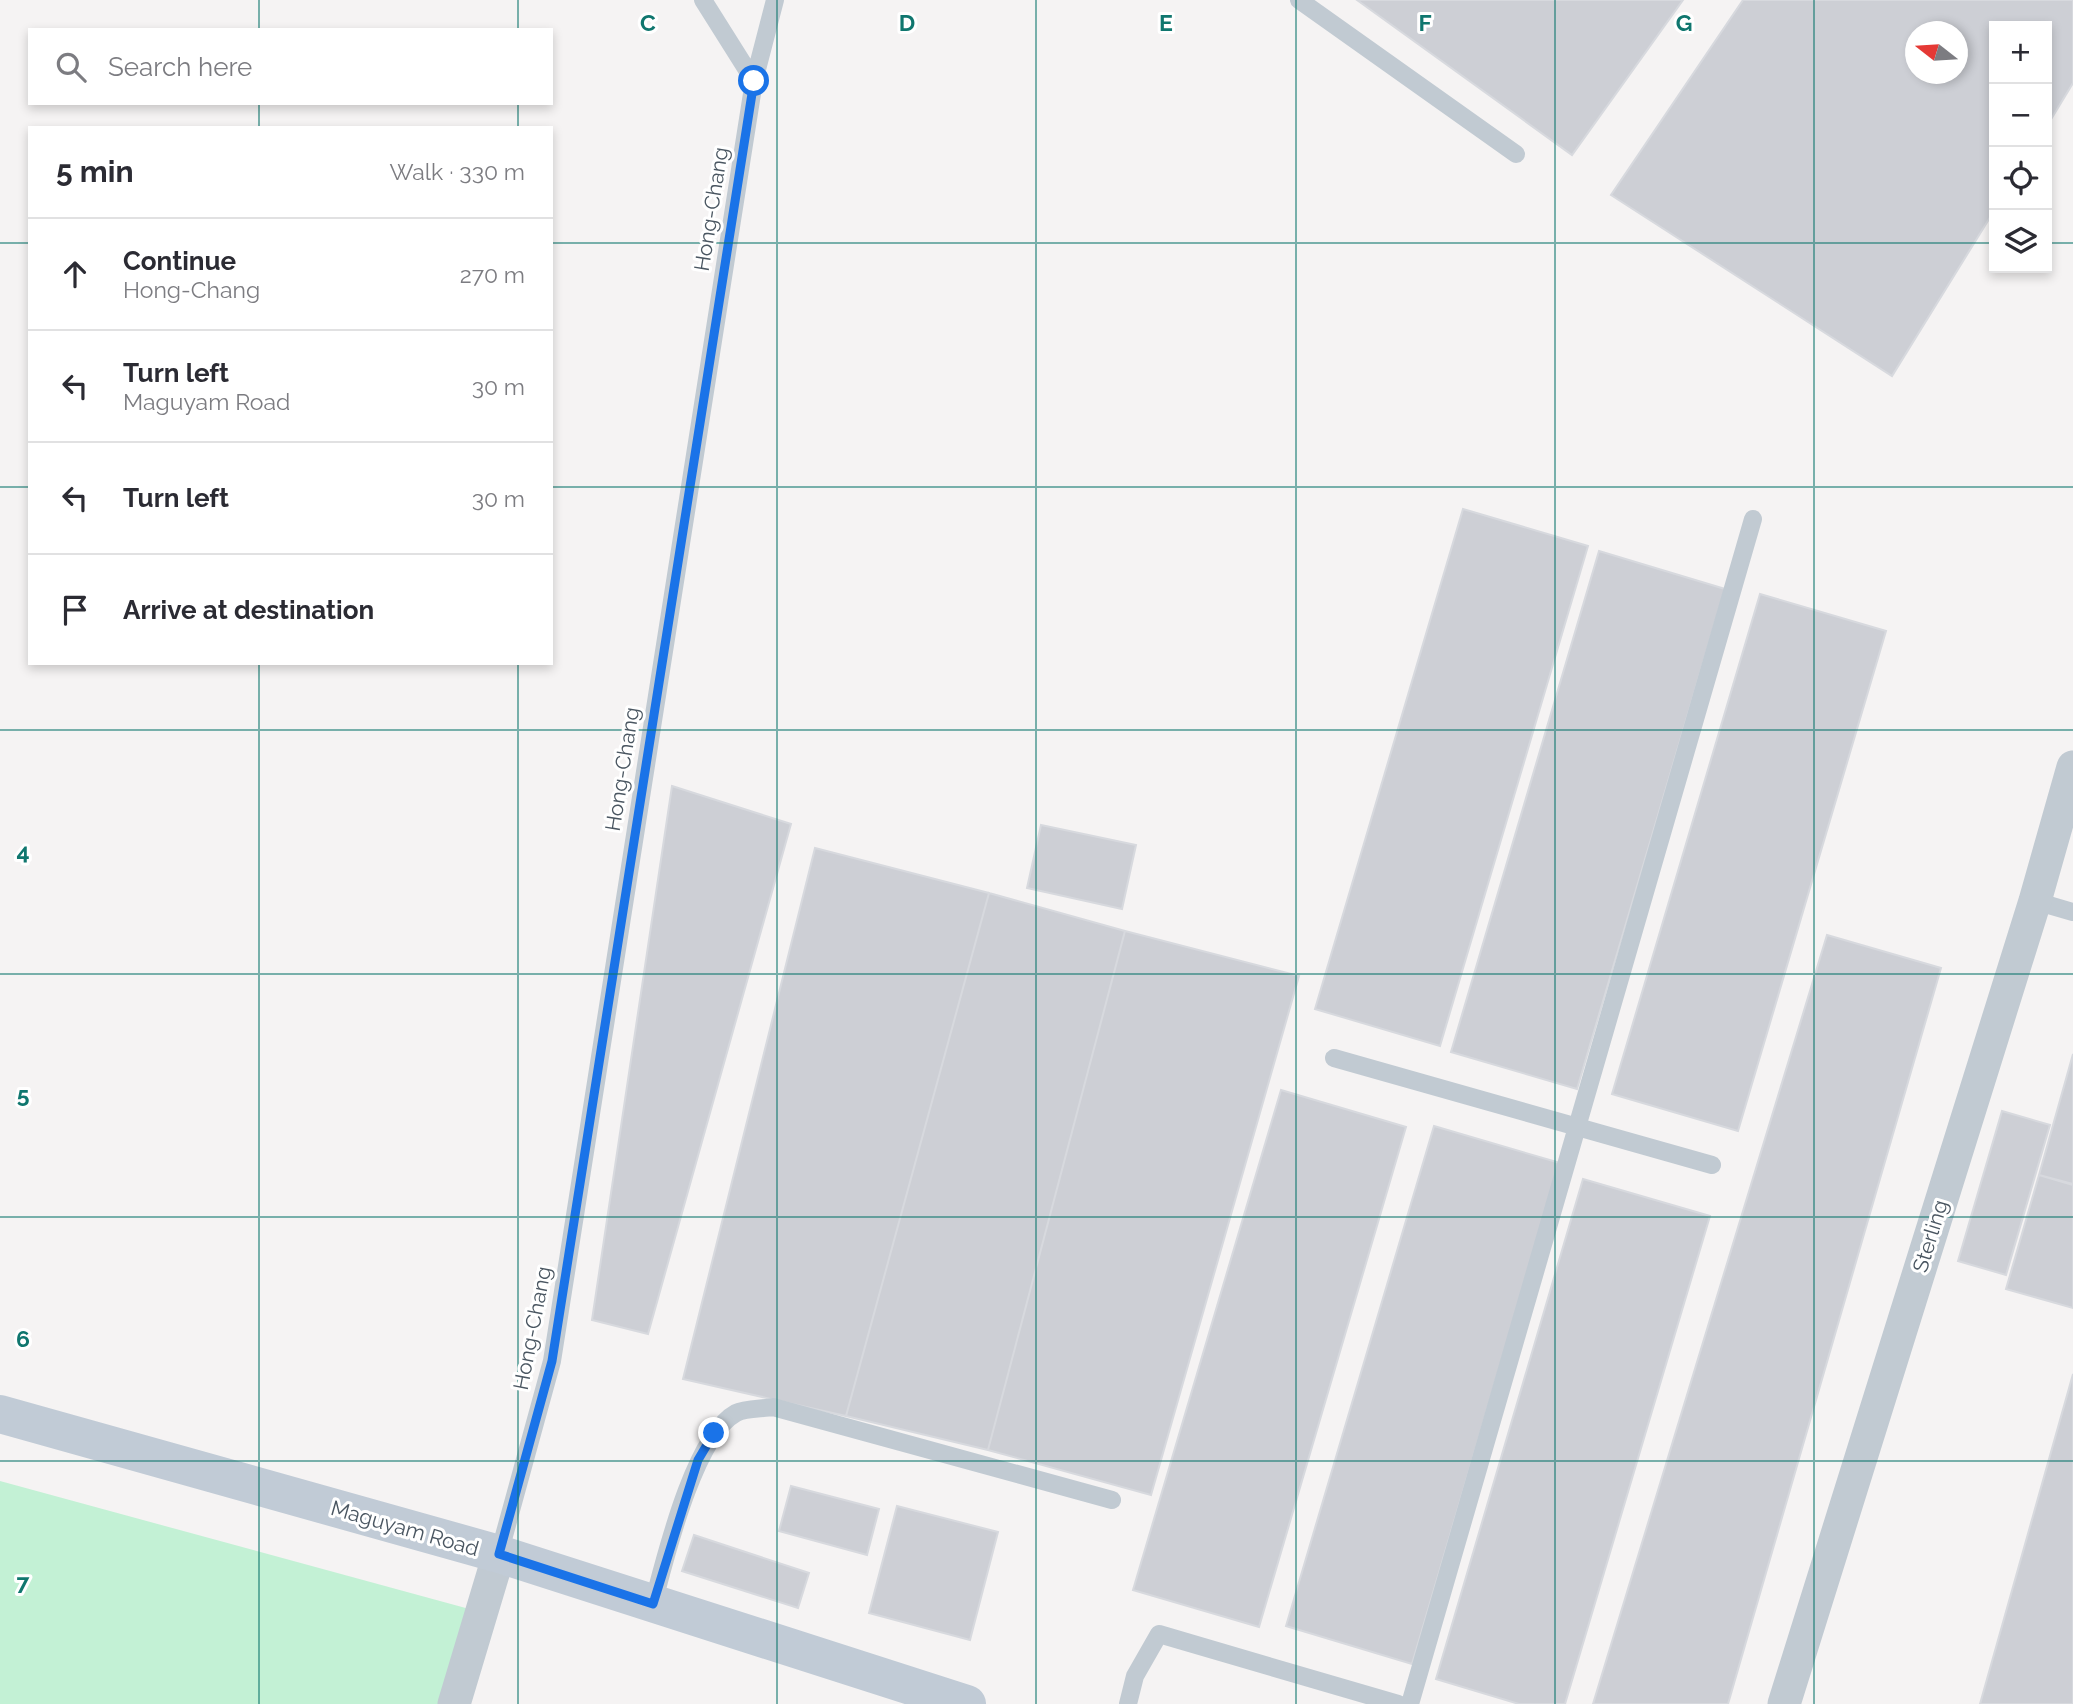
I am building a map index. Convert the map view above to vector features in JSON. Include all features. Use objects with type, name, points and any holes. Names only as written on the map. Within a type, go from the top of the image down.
[{"type":"main road","name":"Maguyam Road","points":[[0,1414],[499,1554],[967,1704]]},
{"type":"street","name":"Sterling","points":[[1784,1704],[2035,901],[2073,767]]},
{"type":"street","points":[[454,1704],[499,1554]]},
{"type":"lane","points":[[704,0],[754,81]]},
{"type":"lane","name":"Hong-Chang","points":[[499,1554],[552,1361],[754,81],[775,0]]},
{"type":"lane","points":[[1299,0],[1516,154]]},
{"type":"lane","points":[[1410,1704],[1753,519]]},
{"type":"lane","points":[[2035,901],[2073,912]]},
{"type":"lane","points":[[1334,1058],[1712,1165]]},
{"type":"lane","points":[[653,1604],[698,1460],[714,1433],[737,1413],[773,1407],[1112,1500]]},
{"type":"lane","points":[[1128,1704],[1135,1676],[1159,1633],[1398,1704]]},
{"type":"green space","points":[[0,1481],[473,1610],[444,1704],[0,1704]]},
{"type":"building","points":[[1357,0],[1683,0],[1572,155]]},
{"type":"building","points":[[1743,0],[2073,0],[2073,83],[2052,118],[2052,21],[1989,21],[1989,219],[1892,376],[1611,195]]},
{"type":"building","points":[[1463,509],[1588,546],[1440,1046],[1315,1009]]},
{"type":"building","points":[[1599,551],[1725,589],[1577,1089],[1451,1052]]},
{"type":"building","points":[[1760,594],[1886,631],[1738,1131],[1612,1094]]},
{"type":"building","points":[[672,786],[791,824],[648,1334],[592,1320]]},
{"type":"building","points":[[1041,825],[1136,845],[1122,909],[1027,888]]},
{"type":"building","points":[[815,848],[989,893],[846,1416],[683,1379]]},
{"type":"building","points":[[989,893],[1125,931],[988,1450],[846,1416]]},
{"type":"building","points":[[1125,931],[1299,976],[1151,1495],[988,1450]]},
{"type":"building","points":[[1827,935],[1941,968],[1728,1704],[1593,1704]]},
{"type":"building","points":[[2073,1054],[2073,1184],[2039,1175]]},
{"type":"building","points":[[1281,1090],[1406,1127],[1259,1627],[1133,1590]]},
{"type":"building","points":[[2002,1111],[2050,1125],[2006,1275],[1958,1261]]},
{"type":"building","points":[[1434,1126],[1560,1163],[1412,1664],[1286,1626]]},
{"type":"building","points":[[2039,1175],[2073,1185],[2073,1308],[2006,1289]]},
{"type":"building","points":[[1583,1179],[1710,1216],[1565,1704],[1519,1704],[1436,1679]]},
{"type":"building","points":[[2073,1374],[2073,1704],[1980,1704]]},
{"type":"building","points":[[791,1486],[879,1509],[867,1555],[779,1531]]},
{"type":"building","points":[[897,1506],[998,1532],[970,1640],[869,1613]]},
{"type":"building","points":[[694,1535],[809,1573],[798,1608],[682,1571]]},
{"type":"route","points":[[714,1433],[698,1460],[653,1604],[499,1554],[552,1361],[754,81]]}]
